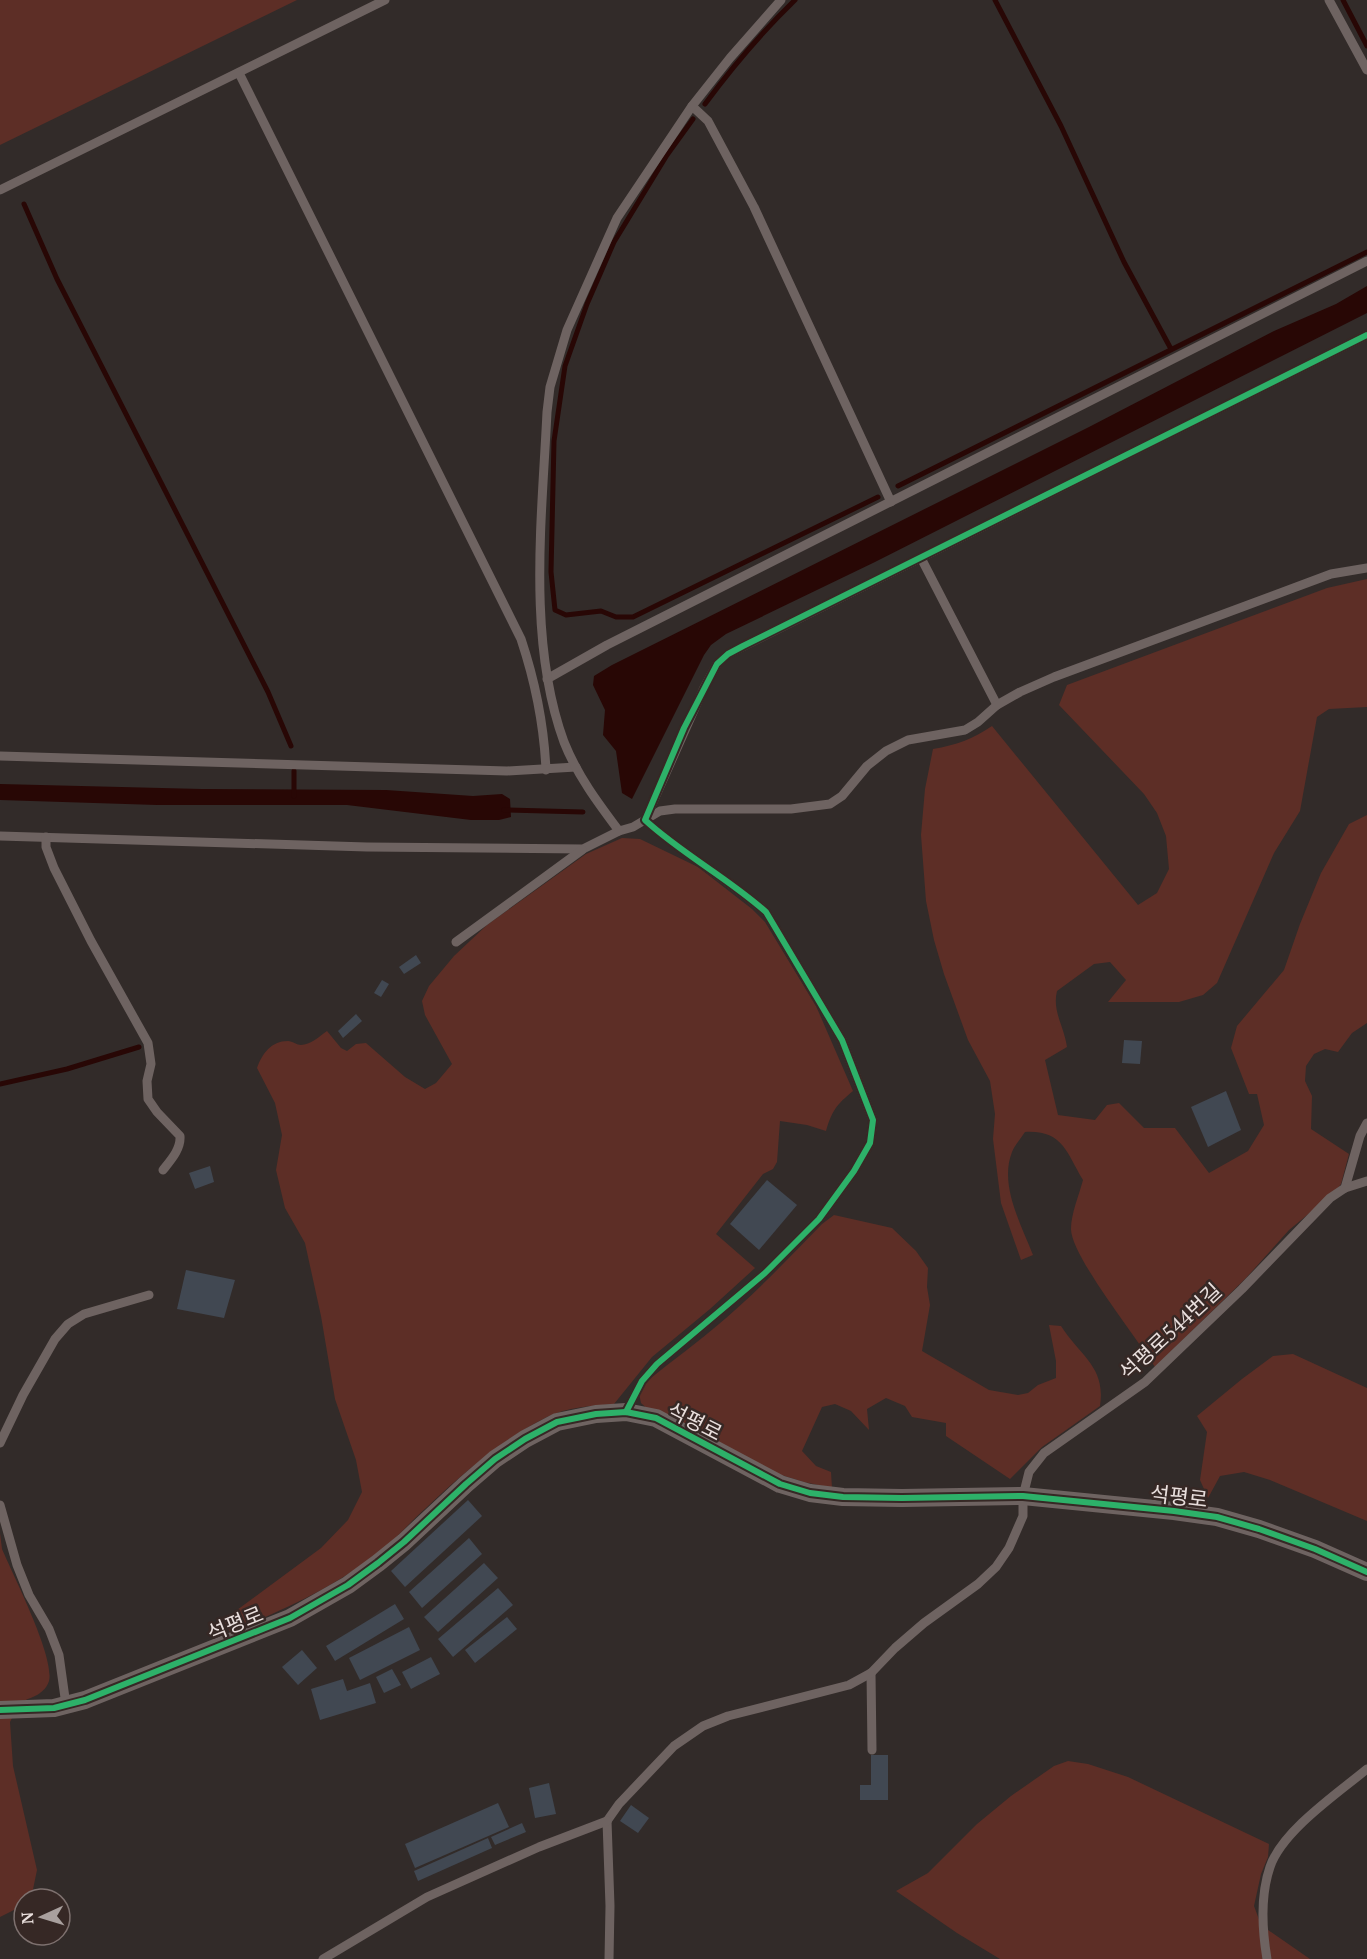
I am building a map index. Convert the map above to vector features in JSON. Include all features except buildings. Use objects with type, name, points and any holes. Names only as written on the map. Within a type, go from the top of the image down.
[{"type":"street","name":"석평로","points":[[0,1710],[27,1710],[86,1700],[290,1618],[348,1585],[378,1563],[404,1542],[465,1484],[495,1459],[525,1439],[557,1422],[571,1418],[626,1412],[657,1418],[780,1484],[810,1493],[843,1497],[1023,1497],[1217,1517],[1315,1549],[1367,1572]]},
{"type":"lane","points":[[0,190],[386,0]]},
{"type":"lane","points":[[619,831],[595,799],[576,767],[552,704],[547,679],[542,639],[540,571],[550,387],[571,320],[616,218],[692,106],[781,0]]},
{"type":"lane","points":[[1329,0],[1367,70]]},
{"type":"lane","points":[[239,73],[521,639],[536,694],[545,743],[546,770]]},
{"type":"lane","points":[[692,106],[708,121],[754,207],[891,502]]},
{"type":"lane","points":[[547,679],[607,645],[1367,261]]},
{"type":"lane","points":[[645,820],[684,728],[717,664],[728,654],[1367,335]]},
{"type":"lane","points":[[921,558],[997,705]]},
{"type":"lane","points":[[456,942],[583,849],[660,811],[792,809],[830,804],[842,796],[867,766],[886,751],[908,740],[965,730],[997,705],[1046,680],[1331,574],[1367,568]]},
{"type":"lane","points":[[0,756],[308,763],[507,771],[576,767]]},
{"type":"lane","points":[[626,1412],[642,1382],[657,1364],[765,1273],[819,1219],[854,1171],[870,1143],[873,1120],[842,1040],[766,912],[748,895],[673,843],[645,820]]},
{"type":"lane","points":[[0,836],[367,847],[583,849]]},
{"type":"lane","points":[[46,837],[46,847],[54,868],[91,941],[148,1043],[151,1064],[147,1082],[148,1100],[180,1136],[176,1152],[163,1170]]},
{"type":"lane","points":[[1345,1188],[1360,1136],[1367,1123]]},
{"type":"lane","name":"석평로544번길","points":[[1023,1497],[1029,1472],[1044,1453],[1145,1382],[1242,1289],[1330,1198],[1345,1188],[1367,1181]]},
{"type":"lane","points":[[0,1443],[23,1395],[55,1338],[68,1324],[84,1314],[149,1295]]},
{"type":"lane","points":[[323,1959],[438,1893],[550,1842],[607,1821],[619,1804],[674,1746],[703,1726],[728,1716],[849,1685],[872,1673],[917,1629],[978,1584],[996,1567],[1018,1532],[1023,1516],[1023,1497]]},
{"type":"lane","points":[[0,1505],[17,1565],[29,1595],[49,1629],[58,1655],[66,1705]]},
{"type":"lane","points":[[872,1673],[872,1750]]},
{"type":"lane","points":[[1267,1959],[1263,1911],[1265,1888],[1275,1856],[1280,1847],[1299,1827],[1367,1769]]},
{"type":"lane","points":[[607,1821],[609,1959]]},
{"type":"shaded area","points":[[0,0],[297,0],[0,145]]},
{"type":"shaded area","points":[[1367,286],[1367,313],[875,562],[726,634],[711,645],[704,655],[632,799],[622,793],[616,751],[603,735],[605,710],[593,685],[594,676],[1089,427],[1274,331],[1336,304]]},
{"type":"shaded area","points":[[1367,579],[1367,707],[1329,709],[1317,717],[1300,811],[1274,853],[1217,983],[1203,995],[1179,1002],[1108,1002],[1126,980],[1110,962],[1094,964],[1057,991],[1057,1012],[1067,1047],[1045,1060],[1058,1115],[1095,1120],[1107,1105],[1119,1103],[1144,1128],[1175,1128],[1209,1173],[1248,1151],[1264,1125],[1257,1094],[1249,1094],[1231,1048],[1237,1026],[1284,970],[1321,873],[1349,824],[1367,815],[1367,1023],[1352,1033],[1338,1052],[1325,1049],[1314,1054],[1306,1066],[1305,1081],[1312,1096],[1311,1129],[1349,1154],[1341,1184],[1335,1192],[1289,1230],[1246,1278],[1155,1367],[1093,1277],[1074,1242],[1071,1223],[1083,1180],[1062,1145],[1056,1139],[1038,1132],[1025,1132],[1013,1149],[1009,1165],[1008,1178],[1013,1204],[1033,1255],[1021,1260],[1001,1203],[993,1139],[995,1114],[990,1081],[968,1040],[944,974],[926,901],[921,835],[925,789],[933,749],[964,741],[992,726],[1138,905],[1157,893],[1169,869],[1166,836],[1157,813],[1144,794],[1059,705],[1067,685],[1327,588]]},
{"type":"shaded area","points":[[0,784],[202,789],[386,790],[473,796],[502,794],[510,799],[511,817],[499,820],[471,820],[347,805],[157,805],[0,800]]},
{"type":"shaded area","points":[[622,838],[640,839],[698,867],[765,922],[816,1006],[853,1091],[835,1109],[826,1131],[807,1125],[780,1121],[777,1162],[773,1169],[763,1174],[716,1234],[755,1268],[652,1357],[614,1404],[563,1411],[531,1425],[468,1470],[389,1544],[365,1563],[310,1596],[230,1632],[225,1623],[237,1610],[321,1548],[348,1520],[362,1492],[356,1460],[335,1399],[321,1316],[305,1243],[285,1208],[276,1170],[282,1135],[275,1103],[257,1068],[259,1063],[268,1049],[277,1043],[288,1041],[304,1045],[327,1031],[341,1048],[347,1051],[356,1044],[366,1043],[405,1077],[425,1089],[436,1083],[452,1064],[425,1015],[422,1001],[429,986],[454,956],[487,925],[586,854]]},
{"type":"shaded area","points":[[834,1215],[892,1228],[916,1251],[928,1268],[927,1287],[930,1305],[922,1351],[989,1390],[1018,1395],[1028,1393],[1038,1385],[1056,1378],[1056,1361],[1049,1325],[1061,1326],[1096,1372],[1101,1393],[1100,1406],[1042,1447],[1010,1479],[946,1436],[946,1423],[912,1417],[905,1406],[886,1398],[867,1409],[869,1430],[851,1411],[835,1404],[822,1407],[802,1451],[816,1466],[831,1472],[832,1488],[765,1470],[653,1414],[641,1403],[638,1389],[727,1317]]},
{"type":"shaded area","points":[[1293,1354],[1367,1388],[1367,1521],[1270,1480],[1244,1472],[1220,1476],[1208,1498],[1200,1480],[1207,1432],[1197,1416],[1273,1356]]},
{"type":"shaded area","points":[[0,1533],[2,1549],[46,1654],[49,1681],[37,1695],[20,1702],[10,1722],[13,1766],[37,1870],[33,1887],[12,1887],[12,1911],[0,1917]]},
{"type":"shaded area","points":[[1068,1761],[1088,1764],[1128,1777],[1269,1844],[1268,1857],[1261,1874],[1254,1906],[1261,1925],[1310,1959],[1000,1959],[896,1891],[928,1873],[977,1824],[1011,1796],[1054,1766]]},
{"type":"waterway","points":[[705,104],[748,50],[795,0]]},
{"type":"waterway","points":[[995,0],[1061,126],[1124,262],[1171,349]]},
{"type":"waterway","points":[[1343,0],[1367,46]]},
{"type":"waterway","points":[[693,119],[667,155],[614,242],[587,304],[565,366],[554,441],[551,572],[555,610],[566,615],[601,611],[616,617],[633,617],[878,497]]},
{"type":"waterway","points":[[24,204],[57,279],[268,692],[291,746]]},
{"type":"waterway","points":[[898,486],[1367,252]]},
{"type":"waterway","points":[[294,771],[294,796]]},
{"type":"waterway","points":[[504,810],[583,812]]},
{"type":"waterway","points":[[0,1084],[67,1069],[139,1047]]},
{"type":"cycle path","points":[[626,1412],[642,1381],[657,1364],[765,1273],[819,1219],[854,1171],[870,1143],[873,1120],[842,1040],[766,912],[645,820],[684,728],[717,664],[728,654],[743,646],[1367,335]]},
{"type":"cycle path","points":[[0,1710],[54,1708],[85,1700],[290,1618],[348,1585],[378,1563],[495,1459],[525,1439],[557,1422],[596,1414],[626,1412],[656,1418],[780,1484],[810,1493],[843,1497],[902,1498],[1023,1496],[1217,1517],[1315,1549],[1367,1572]]}]
